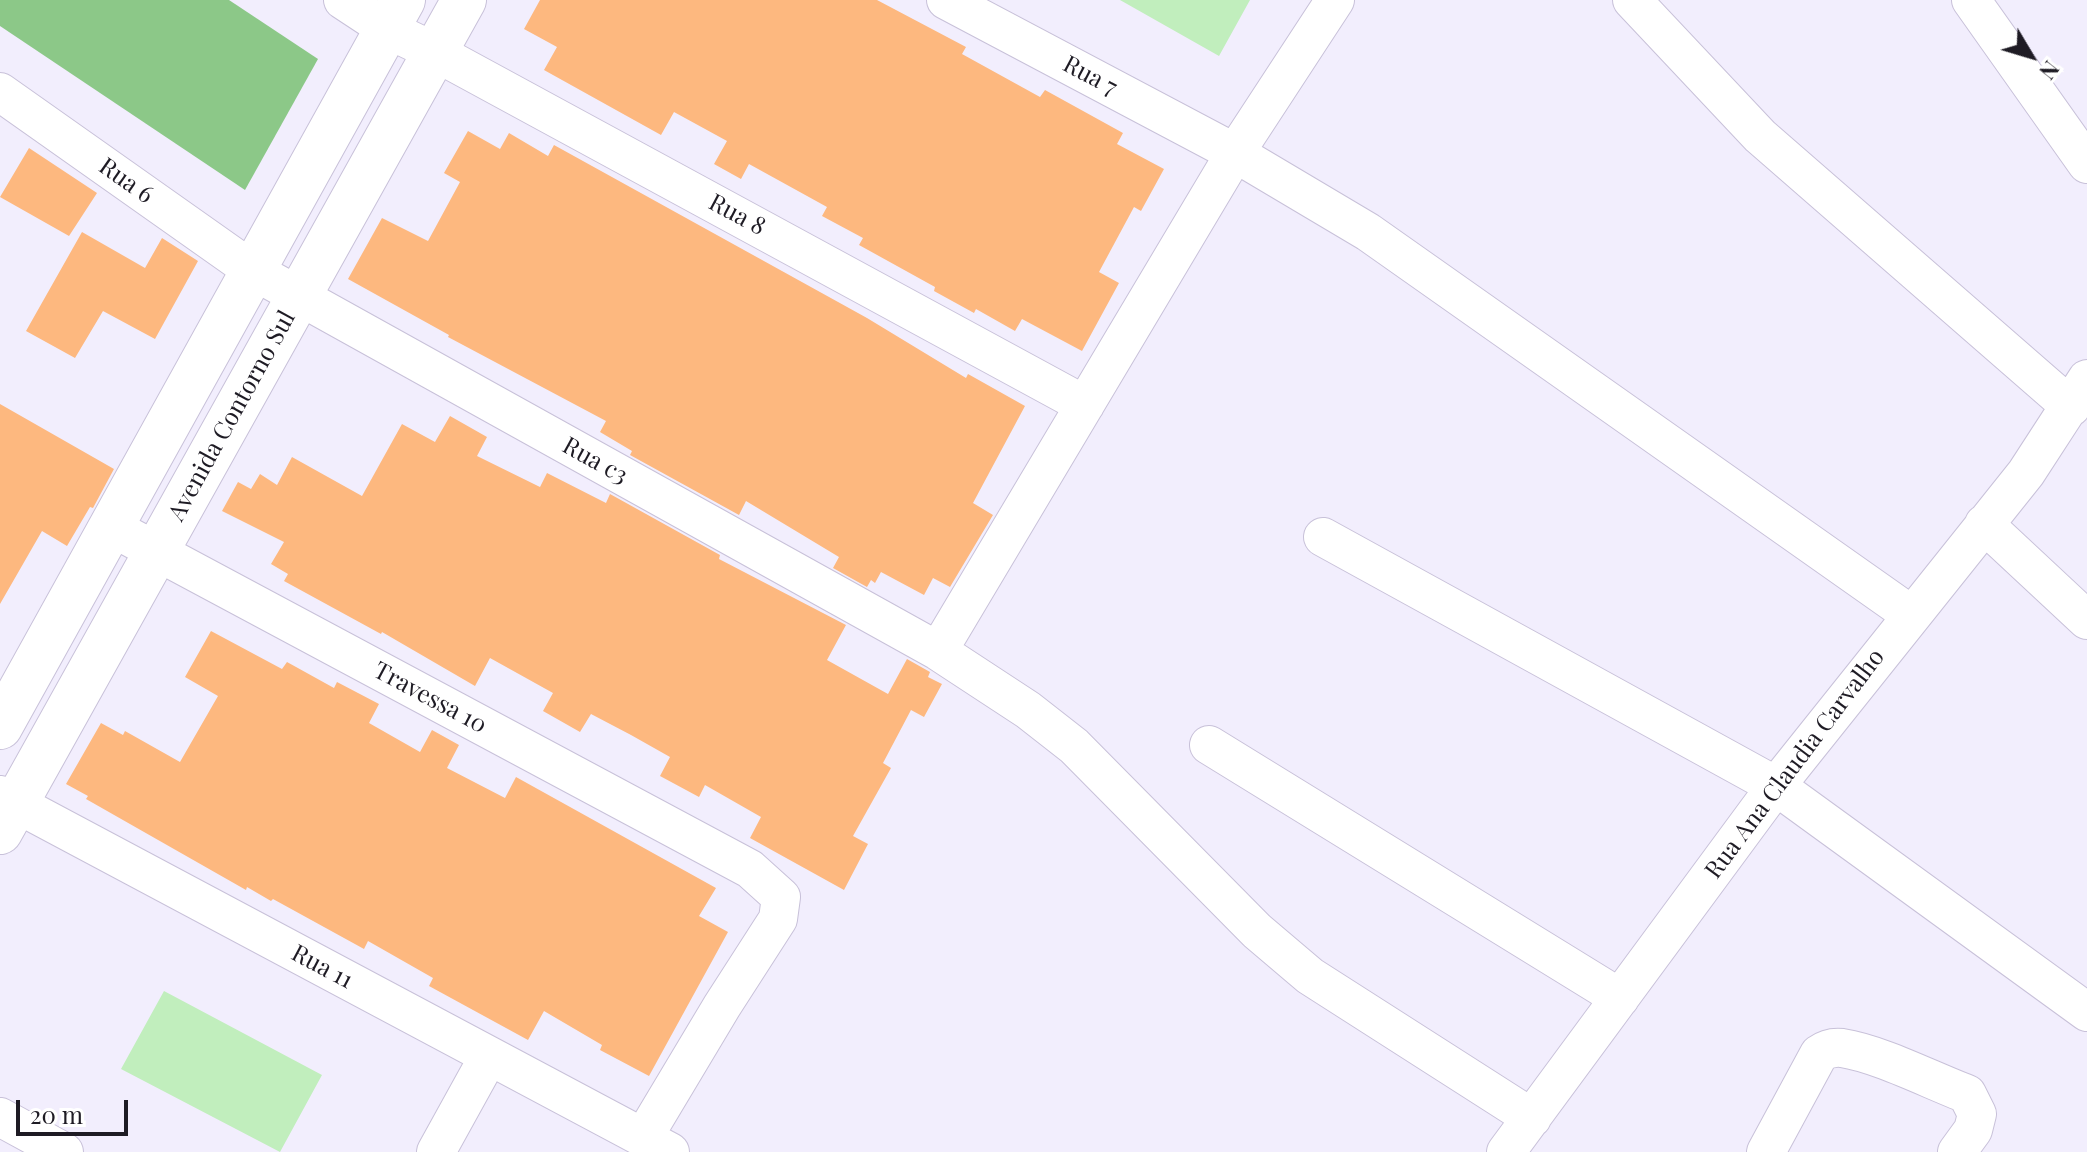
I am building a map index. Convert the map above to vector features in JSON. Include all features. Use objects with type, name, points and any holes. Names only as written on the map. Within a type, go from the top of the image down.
[{"type":"street","name":"Rua 8","points":[[343,0],[395,14],[435,52],[1085,405]]},
{"type":"street","name":"Avenida Contorno Sul","points":[[5,810],[157,553],[464,0]]},
{"type":"street","name":"Rua 7","points":[[946,0],[1235,153],[1368,232],[1910,614]]},
{"type":"street","points":[[938,651],[1235,153],[1335,0]]},
{"type":"street","points":[[1632,0],[1760,136],[2079,393]]},
{"type":"street","points":[[1971,0],[2087,164]]},
{"type":"street","points":[[0,727],[395,14]]},
{"type":"street","name":"Rua 6","points":[[0,92],[252,270]]},
{"type":"street","name":"Rua c3","points":[[252,270],[938,651],[1028,710],[1074,746],[1257,931],[1310,976],[1532,1118]]},
{"type":"street","name":"Rua Ana Claudia Carvalho","points":[[1506,1152],[1776,786],[1910,614],[2026,473],[2079,393]]},
{"type":"street","points":[[1984,524],[2087,620]]},
{"type":"street","name":"Travessa 10","points":[[111,527],[750,869],[781,897],[778,919],[722,1006],[657,1145]]},
{"type":"street","points":[[1323,537],[1776,786],[2087,1012]]},
{"type":"street","points":[[1209,745],[1620,998]]},
{"type":"street","name":"Rua 11","points":[[5,810],[657,1145]]},
{"type":"street","points":[[1766,1152],[1819,1054],[1832,1048],[1871,1057],[1967,1094],[1977,1114],[1973,1130],[1957,1152]]},
{"type":"street","points":[[436,1152],[489,1056]]},
{"type":"street","points":[[0,1117],[64,1152]]},
{"type":"green space","points":[[0,0],[229,0],[318,59],[245,190],[0,26]]},
{"type":"green space","points":[[1120,0],[1250,0],[1219,56]]},
{"type":"green space","points":[[164,991],[322,1075],[280,1152],[121,1069]]},
{"type":"building","points":[[540,0],[877,0],[966,47],[962,54],[1040,97],[1045,90],[1123,133],[1117,144],[1164,169],[1141,211],[1134,207],[1099,272],[1119,283],[1082,351],[1022,319],[1015,331],[976,309],[974,313],[934,291],[935,287],[859,245],[863,238],[822,216],[827,207],[749,164],[741,179],[714,164],[727,141],[674,112],[661,135],[544,70],[557,47],[524,29]]},
{"type":"building","points":[[468,131],[500,149],[509,133],[548,156],[554,145],[867,318],[966,378],[968,374],[1025,406],[973,503],[993,515],[950,587],[933,578],[924,595],[881,572],[875,583],[871,580],[867,587],[833,568],[839,557],[746,501],[739,515],[630,455],[632,451],[600,432],[606,421],[448,337],[348,279],[382,218],[428,241],[460,182],[444,173]]},
{"type":"building","points":[[29,148],[97,193],[69,236],[0,197]]},
{"type":"building","points":[[82,232],[145,268],[162,238],[198,261],[155,339],[103,311],[75,358],[26,331]]},
{"type":"building","points":[[0,404],[114,469],[67,546],[42,531],[0,604]]},
{"type":"building","points":[[450,416],[487,437],[477,456],[540,487],[547,473],[606,503],[610,494],[720,555],[719,559],[846,625],[827,660],[888,694],[907,659],[930,672],[928,677],[942,684],[924,717],[911,710],[883,763],[891,768],[853,836],[868,844],[844,890],[750,838],[761,817],[705,785],[699,797],[660,776],[670,757],[631,735],[591,714],[580,732],[543,711],[553,693],[490,658],[475,686],[382,632],[284,581],[288,574],[271,564],[284,542],[222,511],[238,482],[251,489],[260,474],[277,485],[292,457],[362,496],[402,424],[435,442]]},
{"type":"building","points":[[211,631],[282,669],[287,662],[334,688],[337,682],[379,704],[369,723],[420,752],[432,730],[459,745],[447,768],[505,798],[516,777],[716,888],[699,916],[728,932],[649,1076],[600,1050],[602,1045],[544,1011],[528,1040],[429,986],[433,978],[368,941],[364,949],[273,899],[271,901],[247,887],[246,890],[86,799],[88,796],[66,784],[101,723],[123,735],[125,731],[180,762],[218,696],[185,677]]}]
